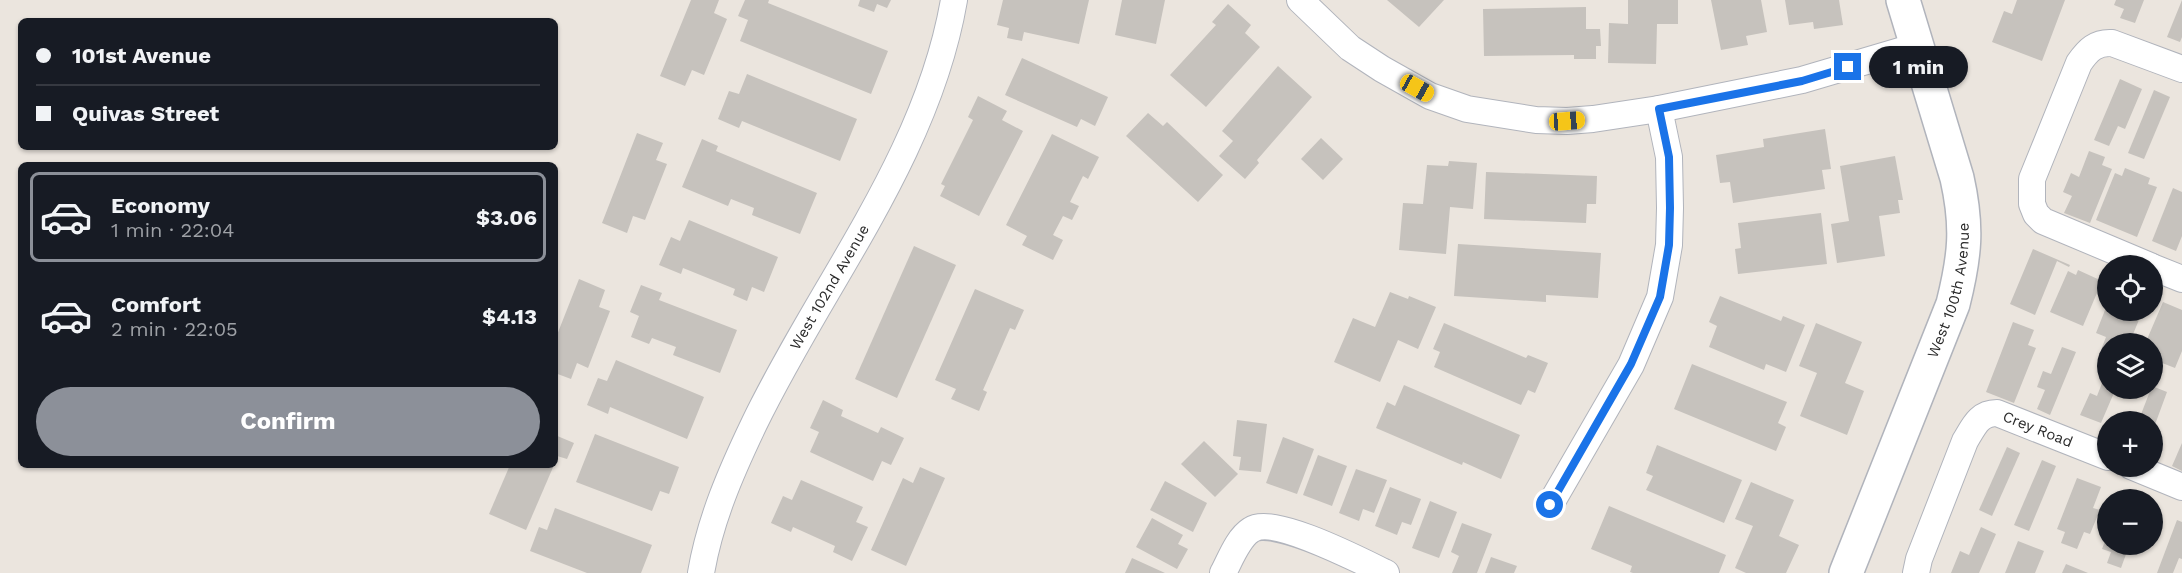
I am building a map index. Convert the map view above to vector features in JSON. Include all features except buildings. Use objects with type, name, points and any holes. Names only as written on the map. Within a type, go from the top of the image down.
[{"type":"street","name":"West 102nd Avenue","points":[[701,573],[706,543],[716,512],[748,435],[914,132],[927,102],[950,24],[954,0]]},
{"type":"street","points":[[1300,0],[1350,48],[1430,96],[1467,109],[1536,120],[1593,119],[1659,109],[1802,81],[1917,46]]},
{"type":"street","name":"West 100th Avenue","points":[[1846,573],[1953,304],[1962,268],[1966,236],[1964,206],[1957,178],[1903,0]]},
{"type":"street","points":[[2124,255],[2043,221],[2036,214],[2032,204],[2032,179],[2079,63],[2092,47],[2104,42],[2112,43],[2182,69]]},
{"type":"street","points":[[1550,505],[1631,364],[1660,297],[1669,245],[1670,208],[1669,157],[1659,109]]},
{"type":"street","points":[[2163,271],[2182,279]]},
{"type":"street","name":"Crey Road","points":[[1916,573],[1918,559],[1965,441],[1982,416],[1997,413],[2097,453]]},
{"type":"street","points":[[2158,477],[2182,487]]},
{"type":"street","points":[[1223,573],[1244,536],[1252,529],[1262,526],[1290,531],[1386,573]]},
{"type":"route","points":[[1550,505],[1631,364],[1660,297],[1669,245],[1670,208],[1669,157],[1659,109],[1802,81],[1848,67]]}]
